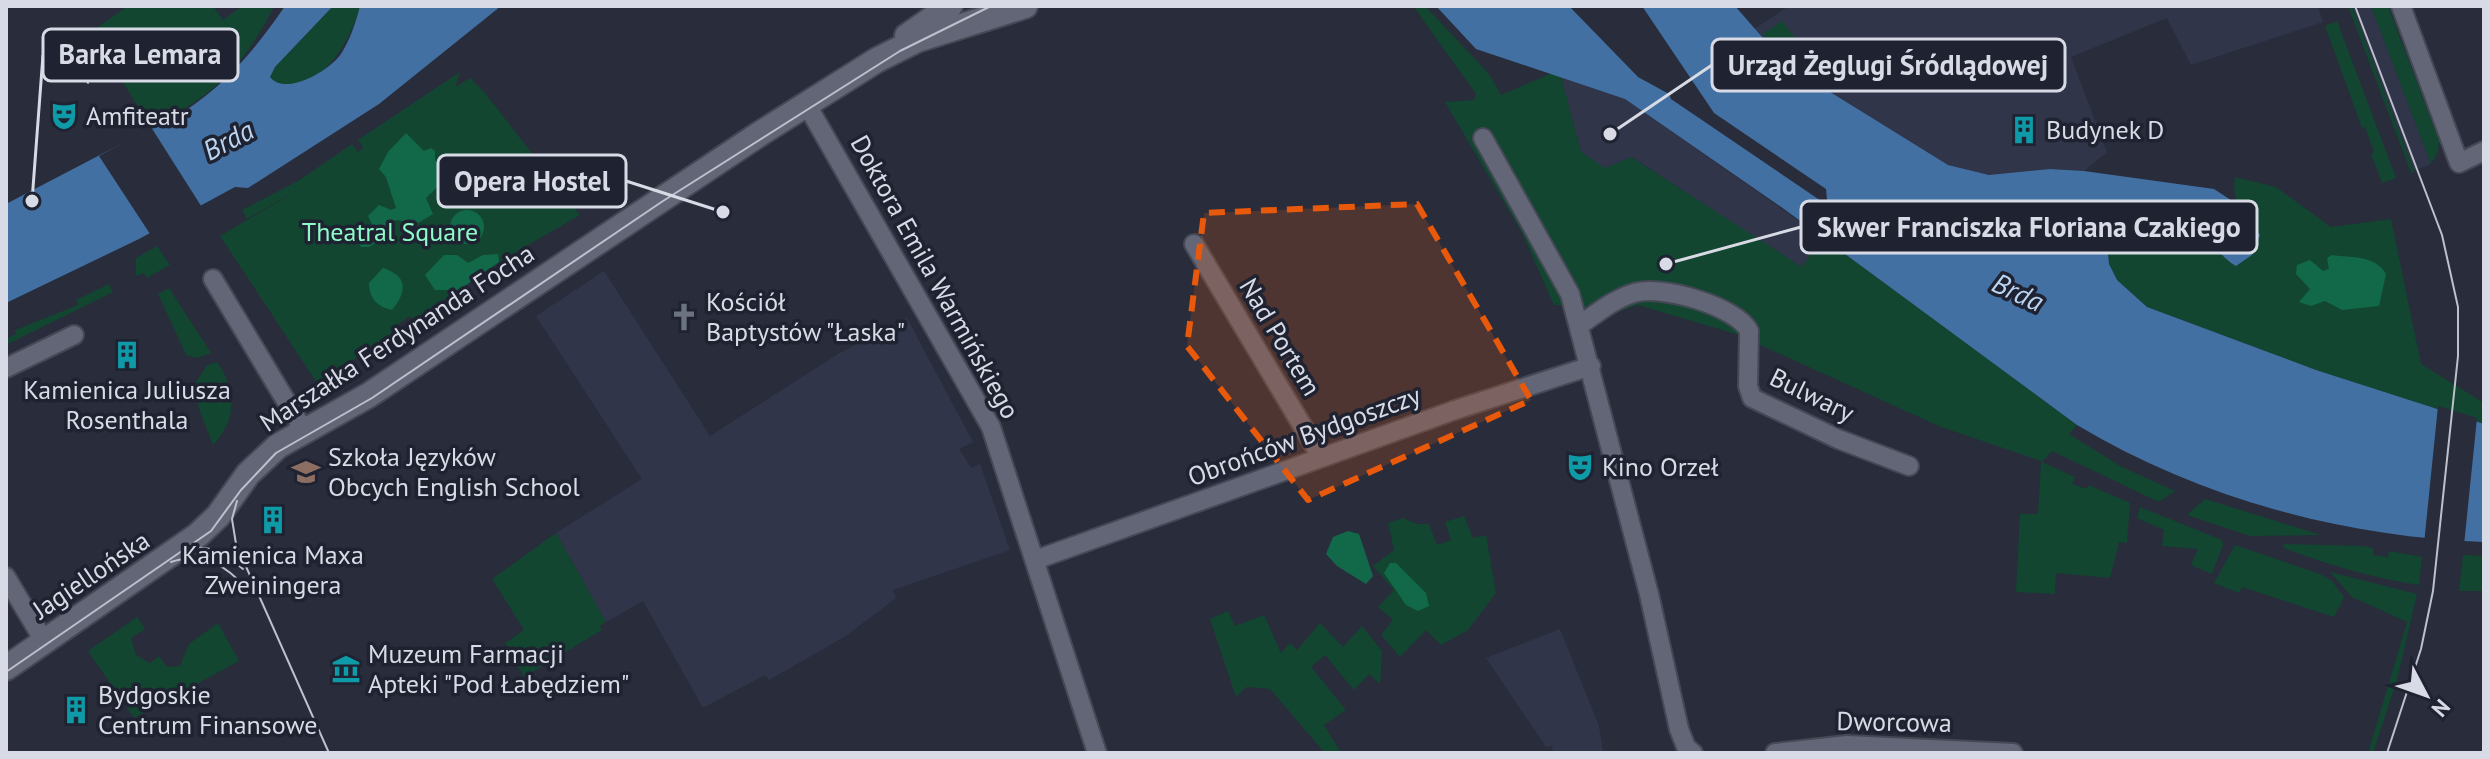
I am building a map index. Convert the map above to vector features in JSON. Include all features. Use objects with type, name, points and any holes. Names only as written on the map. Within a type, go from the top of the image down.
[{"type":"street","name":"Marszałka Ferdynanda Focha","points":[[207,527],[259,462],[304,431],[369,395],[648,206],[877,60],[950,6]]},
{"type":"street","name":"Marszałka Ferdynanda Focha","points":[[877,60],[917,40],[1025,6]]},
{"type":"street","points":[[2401,6],[2459,163],[2484,151]]},
{"type":"street","name":"Doktora Emila Warmińskiego","points":[[807,105],[987,419],[1097,753]]},
{"type":"street","points":[[1483,138],[1570,294],[1591,366],[1679,729],[1693,753]]},
{"type":"street","name":"Nad Portem","points":[[1194,244],[1321,457]]},
{"type":"street","points":[[213,279],[304,431]]},
{"type":"street","name":"Bulwary","points":[[1580,325],[1623,298],[1646,290],[1673,294],[1732,312],[1749,331],[1748,386],[1752,398],[1838,439],[1909,466]]},
{"type":"street","points":[[6,368],[74,335]]},
{"type":"street","name":"Obrońców Bydgoszczy","points":[[1035,560],[1321,457],[1591,366]]},
{"type":"street","name":"Jagiellońska","points":[[6,668],[207,527]]},
{"type":"street","points":[[6,577],[44,641]]},
{"type":"street","name":"Dworcowa","points":[[1775,753],[1849,749],[2013,753]]},
{"type":"highlighted area","points":[[1417,204],[1531,400],[1308,500],[1187,346],[1204,213]]},
{"type":"shaded area","points":[[1789,6],[2318,6],[2323,22],[2191,65],[2167,18],[2071,57],[2107,152],[2084,171],[2050,169],[1989,175],[1948,165],[1914,146],[1849,106],[1776,53],[1754,29]]},
{"type":"shaded area","points":[[2352,6],[2371,6],[2431,164],[2414,171]]},
{"type":"shaded area","points":[[1561,76],[1625,99],[1822,237],[1802,268],[1632,157],[1605,169],[1581,152]]},
{"type":"shaded area","points":[[604,271],[710,436],[838,354],[907,318],[973,442],[959,449],[971,468],[980,464],[1010,550],[893,590],[896,598],[846,636],[769,680],[765,675],[703,708],[643,601],[606,622],[556,533],[642,479],[536,316]]},
{"type":"shaded area","points":[[1560,629],[1599,726],[1603,751],[1553,753],[1552,746],[1546,747],[1486,658]]},
{"type":"green space","points":[[128,6],[213,6],[223,20],[242,6],[274,6],[250,47],[224,78],[192,104],[151,127],[91,32]]},
{"type":"green space","points":[[333,6],[360,6],[341,50],[319,73],[306,81],[275,83],[270,77],[275,67]]},
{"type":"green space","points":[[1413,6],[1425,6],[1489,74],[1501,95],[1552,73],[1561,76],[1581,152],[1605,168],[1631,157],[1802,267],[1822,237],[2077,425],[2069,434],[2122,467],[2175,491],[2159,502],[2052,451],[2042,462],[2075,477],[2072,484],[2087,489],[2089,485],[2130,503],[2127,543],[2119,542],[2110,578],[2056,573],[2055,594],[2016,592],[2020,514],[2038,514],[2041,461],[1941,427],[1736,334],[1638,305],[1604,317],[1583,305],[1554,305],[1522,233],[1445,102],[1474,100],[1476,94]]},
{"type":"green space","points":[[2348,6],[2352,6],[2414,171],[2411,173]]},
{"type":"green space","points":[[2371,6],[2388,6],[2439,141],[2438,152],[2431,164]]},
{"type":"green space","points":[[1782,21],[1822,72],[1789,57],[1763,34]]},
{"type":"green space","points":[[2337,21],[2396,178],[2382,183],[2365,127],[2362,128],[2325,26]]},
{"type":"green space","name":"Theatral Square","points":[[460,72],[455,87],[470,78],[485,93],[580,215],[511,255],[414,320],[410,316],[391,329],[394,334],[317,383],[220,236],[308,184],[247,219],[242,210],[298,181],[352,144],[358,152],[363,148],[358,140]]},
{"type":"green space","points":[[406,133],[424,151],[431,148],[435,151],[435,160],[446,167],[449,176],[426,198],[433,214],[418,223],[396,220],[385,229],[381,240],[369,247],[361,247],[358,241],[360,233],[372,224],[368,216],[379,205],[391,210],[396,208],[386,177],[379,169],[388,152]]},
{"type":"green space","points":[[2235,177],[2276,187],[2331,227],[2391,219],[2421,364],[2484,403],[2484,424],[2316,370],[2147,307],[2117,280],[2109,264],[2108,253],[2157,236],[2183,233],[2196,236],[2211,244],[2236,266],[2252,255],[2250,219],[2236,200]]},
{"type":"green space","points":[[467,210],[479,215],[484,227],[479,239],[467,244],[455,239],[450,227],[455,215]]},
{"type":"green space","points":[[157,246],[170,265],[147,278],[144,273],[136,276],[136,258]]},
{"type":"green space","points":[[498,254],[499,262],[459,290],[435,290],[425,275],[444,255],[457,255],[468,263],[483,255]]},
{"type":"green space","points":[[2332,255],[2362,258],[2381,268],[2386,274],[2379,306],[2342,310],[2325,301],[2311,306],[2299,302],[2310,289],[2296,274],[2297,265],[2310,260],[2323,271],[2329,269],[2327,258]]},
{"type":"green space","points":[[383,268],[397,275],[402,284],[401,296],[392,310],[382,307],[370,293],[369,283]]},
{"type":"green space","points":[[109,284],[113,292],[6,345],[6,339],[16,334],[15,330],[78,305],[76,300]]},
{"type":"green space","points":[[169,288],[211,353],[197,358],[186,355],[158,294]]},
{"type":"green space","points":[[217,362],[228,383],[232,405],[227,425],[213,445],[199,409],[195,384],[207,365]]},
{"type":"green space","points":[[2205,499],[2321,535],[2250,536],[2187,515]]},
{"type":"green space","points":[[2140,507],[2222,540],[2212,574],[2191,565],[2198,549],[2162,546],[2164,530],[2137,518]]},
{"type":"green space","points":[[1464,516],[1473,538],[1486,535],[1496,593],[1468,630],[1441,645],[1426,630],[1400,657],[1381,635],[1393,620],[1378,607],[1394,590],[1373,566],[1394,550],[1388,523],[1403,518],[1417,524],[1429,524],[1437,545],[1451,540],[1445,522]]},
{"type":"green space","points":[[1348,531],[1359,534],[1373,576],[1366,584],[1337,566],[1326,554],[1333,537]]},
{"type":"green space","points":[[556,533],[606,622],[600,625],[602,630],[524,677],[505,643],[524,630],[492,579]]},
{"type":"green space","points":[[2283,544],[2363,546],[2373,548],[2373,555],[2388,557],[2389,551],[2422,557],[2419,585],[2334,565],[2284,548]]},
{"type":"green space","points":[[2235,545],[2332,581],[2344,597],[2334,617],[2242,587],[2239,593],[2214,583]]},
{"type":"green space","points":[[2463,555],[2484,556],[2484,591],[2459,591]]},
{"type":"green space","points":[[1390,563],[1396,563],[1426,593],[1429,606],[1418,611],[1406,605],[1384,573]]},
{"type":"green space","points":[[2330,572],[2417,594],[2397,680],[2373,753],[2368,753],[2407,622],[2352,597]]},
{"type":"green space","points":[[1228,611],[1235,626],[1264,615],[1281,653],[1290,643],[1297,650],[1320,623],[1343,647],[1362,626],[1382,651],[1380,684],[1369,674],[1354,690],[1325,655],[1311,667],[1346,710],[1324,725],[1341,753],[1325,753],[1270,689],[1247,687],[1236,697],[1210,619]]},
{"type":"green space","points":[[137,617],[145,629],[131,638],[136,655],[150,663],[159,656],[167,667],[180,666],[189,644],[218,623],[239,661],[134,718],[88,651]]},
{"type":"water","name":"Brda","points":[[285,6],[333,6],[275,67],[270,77],[286,84],[318,74],[341,54],[360,6],[501,6],[379,104],[248,188],[235,187],[139,239],[6,303],[6,204],[188,109],[217,87],[241,62]]},
{"type":"water","name":"Brda","points":[[1436,6],[1569,6],[1638,77],[1669,94],[1671,99],[1830,207],[1836,205],[1827,200],[1826,189],[1714,113],[1642,6],[1735,6],[1776,53],[1801,74],[1948,165],[1989,175],[2050,169],[2084,171],[2214,189],[2237,204],[2260,235],[2252,255],[2236,266],[2207,241],[2196,236],[2184,233],[2158,236],[2108,253],[2109,264],[2117,280],[2147,307],[2316,370],[2484,424],[2484,542],[2378,532],[2273,509],[2222,493],[2124,451],[2077,425],[1784,209],[1625,99],[1476,49]]},
{"type":"pier","points":[[151,127],[203,209],[152,237],[99,156]]},
{"type":"pier","points":[[2438,406],[2477,418],[2464,545],[2424,544]]},
{"type":"tram line","points":[[6,672],[211,531],[241,490],[276,453],[372,398],[663,201],[900,51],[991,6]]},
{"type":"tram line","points":[[2355,6],[2442,235],[2458,307],[2458,356],[2433,591],[2421,649],[2387,753]]},
{"type":"tram line","points":[[80,72],[88,83]]},
{"type":"tram line","points":[[237,501],[232,519],[236,544],[329,753]]},
{"type":"tram line","points":[[187,546],[219,550],[243,569]]},
{"type":"tram line","points":[[171,562],[191,558],[210,561],[227,570],[242,584]]},
{"type":"place","name":"Amfiteatr","points":[[64,116]]},
{"type":"place","name":"Budynek D","points":[[2024,130]]},
{"type":"place","name":"Urząd Żeglugi Śródlądowej","points":[[1610,134]]},
{"type":"place","name":"Barka Lemara","points":[[32,201]]},
{"type":"place","name":"Opera Hostel","points":[[723,212]]},
{"type":"place","name":"Skwer Franciszka Floriana Czakiego","points":[[1666,264]]},
{"type":"place","name":"Kościół Baptystów \"Łaska\"","points":[[684,317]]},
{"type":"place","name":"Kamienica Juliusza Rosenthala","points":[[127,355]]},
{"type":"place","name":"Kino Orzeł","points":[[1580,467]]},
{"type":"place","name":"Szkoła Języków Obcych English School","points":[[306,472]]},
{"type":"place","name":"Kamienica Maxa Zweiningera","points":[[273,520]]},
{"type":"place","name":"Muzeum Farmacji Apteki \"Pod Łabędziem\"","points":[[346,669]]},
{"type":"place","name":"Bydgoskie Centrum Finansowe","points":[[76,710]]}]
